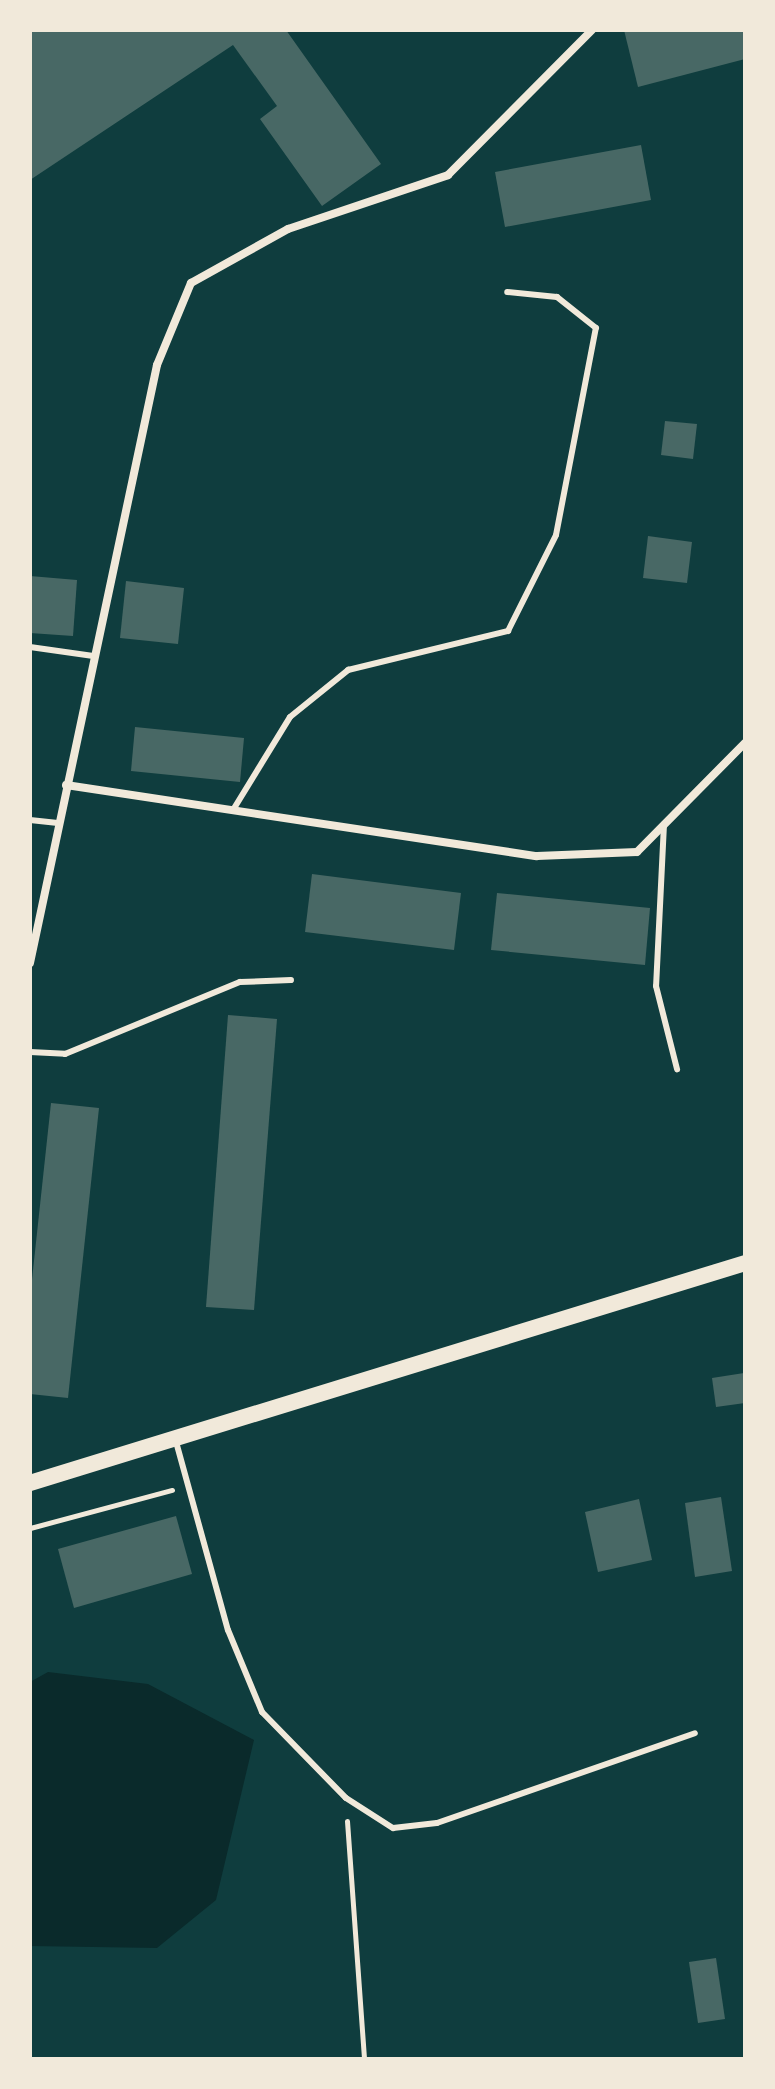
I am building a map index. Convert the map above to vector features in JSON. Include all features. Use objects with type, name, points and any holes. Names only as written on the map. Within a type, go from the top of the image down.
[{"type":"main road","points":[[30,1483],[745,1263]]},
{"type":"street","points":[[30,963],[157,365],[191,283],[288,229],[448,175],[592,30]]},
{"type":"street","points":[[66,785],[537,856],[637,852],[745,743]]},
{"type":"lane","points":[[233,810],[290,717],[348,670],[508,631],[556,535],[596,328],[557,297],[507,292]]},
{"type":"lane","points":[[30,647],[93,656]]},
{"type":"lane","points":[[30,820],[58,823]]},
{"type":"lane","points":[[664,824],[656,986],[677,1069]]},
{"type":"lane","points":[[30,1052],[65,1054],[240,982],[291,980]]},
{"type":"lane","points":[[175,1438],[228,1630],[262,1712],[346,1798],[393,1828],[437,1823],[695,1733]]},
{"type":"path","points":[[30,1528],[188,1486]]},
{"type":"path","points":[[346,1798],[364,2059]]},
{"type":"water","points":[[48,1672],[148,1684],[254,1740],[216,1900],[157,1948],[30,1946],[30,1682]]},
{"type":"building","points":[[30,30],[286,30],[381,164],[322,206],[260,119],[277,106],[233,45],[30,180]]},
{"type":"building","points":[[624,30],[745,30],[745,59],[638,87]]},
{"type":"building","points":[[641,145],[651,200],[505,227],[495,172]]},
{"type":"building","points":[[665,421],[697,424],[693,459],[661,455]]},
{"type":"building","points":[[648,536],[692,542],[687,583],[643,578]]},
{"type":"building","points":[[30,576],[77,580],[73,636],[30,633]]},
{"type":"building","points":[[126,581],[184,588],[178,644],[120,638]]},
{"type":"building","points":[[135,727],[244,738],[240,782],[131,771]]},
{"type":"building","points":[[312,874],[461,893],[454,950],[305,932]]},
{"type":"building","points":[[497,893],[650,908],[645,965],[491,950]]},
{"type":"building","points":[[228,1015],[277,1019],[254,1310],[206,1307]]},
{"type":"building","points":[[51,1103],[99,1108],[68,1398],[30,1394],[30,1298]]},
{"type":"building","points":[[744,1373],[745,1403],[716,1407],[712,1378]]},
{"type":"building","points":[[721,1497],[732,1571],[695,1577],[685,1503]]},
{"type":"building","points":[[639,1499],[652,1560],[598,1572],[585,1512]]},
{"type":"building","points":[[176,1516],[192,1574],[74,1608],[58,1549]]},
{"type":"building","points":[[716,1958],[725,2019],[698,2023],[689,1962]]}]
